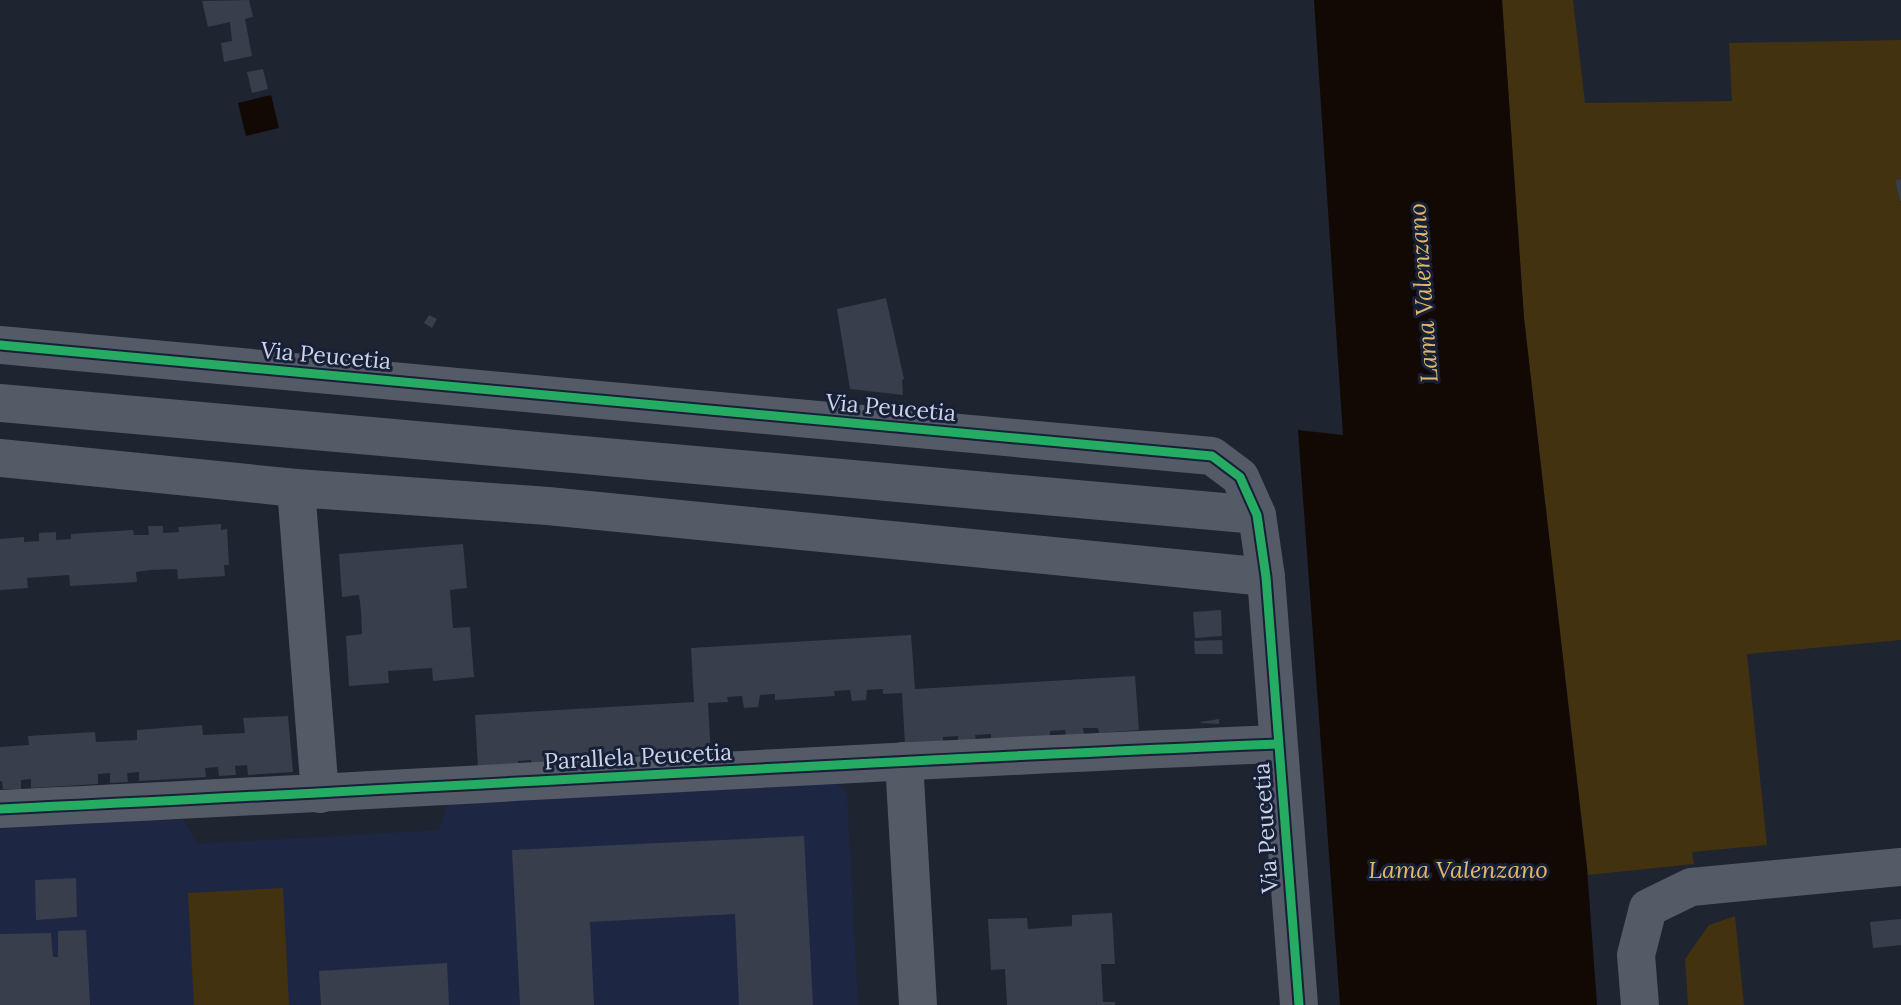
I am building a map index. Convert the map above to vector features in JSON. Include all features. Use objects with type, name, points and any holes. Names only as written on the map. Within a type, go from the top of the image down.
[{"type":"street","name":"Via Peucetia","points":[[0,345],[1212,456],[1240,477],[1257,515],[1266,577],[1298,1005]]},
{"type":"street","points":[[0,403],[1257,515]]},
{"type":"street","points":[[0,458],[296,488],[548,506],[1266,577]]},
{"type":"street","points":[[548,506],[635,458]]},
{"type":"street","points":[[296,488],[320,794]]},
{"type":"street","name":"Parallela Peucetia","points":[[0,809],[1278,744]]},
{"type":"street","points":[[904,761],[918,1005]]},
{"type":"street","points":[[1640,1005],[1636,956],[1648,908],[1690,887],[1901,867]]},
{"type":"shaded area","points":[[1502,0],[1573,0],[1585,103],[1732,101],[1729,43],[1901,40],[1901,179],[1895,180],[1901,204],[1901,640],[1747,654],[1767,845],[1692,852],[1694,864],[1588,875],[1524,318]]},
{"type":"shaded area","points":[[835,781],[847,793],[858,1005],[0,1005],[0,828],[183,819],[197,844],[439,830],[448,803]]},
{"type":"shaded area","points":[[283,888],[289,1005],[194,1005],[188,893]]},
{"type":"shaded area","points":[[1735,916],[1744,1005],[1688,1005],[1685,959],[1709,925]]},
{"type":"water","name":"Lama Valenzano","points":[[1314,0],[1502,0],[1524,318],[1587,868],[1597,1005],[1340,1005],[1298,430],[1343,435]]},
{"type":"water","points":[[271,95],[279,128],[246,136],[238,103]]},
{"type":"building","points":[[249,0],[253,17],[245,19],[252,56],[224,62],[221,43],[232,41],[230,22],[208,27],[202,1]]},
{"type":"building","points":[[263,69],[268,89],[252,93],[247,72]]},
{"type":"building","points":[[1901,179],[1901,201],[1900,201],[1895,180]]},
{"type":"building","points":[[886,298],[904,379],[903,395],[850,389],[837,309]]},
{"type":"building","points":[[429,315],[437,319],[432,328],[424,323]]},
{"type":"building","points":[[221,524],[221,530],[227,529],[229,565],[224,565],[225,576],[178,579],[177,569],[151,570],[136,572],[137,582],[70,586],[69,575],[27,578],[28,588],[0,590],[0,539],[24,537],[24,542],[39,541],[39,533],[56,532],[56,540],[71,539],[71,534],[133,530],[134,535],[149,535],[148,526],[163,526],[163,533],[179,532],[178,527]]},
{"type":"building","points":[[463,544],[467,588],[450,590],[453,628],[470,627],[474,677],[433,681],[432,668],[388,671],[389,683],[349,686],[346,636],[362,634],[361,611],[359,595],[342,597],[339,554]]},
{"type":"building","points":[[1221,610],[1222,636],[1195,638],[1193,612]]},
{"type":"building","points":[[911,635],[915,689],[1135,676],[1139,730],[1099,733],[1098,728],[1083,728],[1084,734],[1066,735],[1065,730],[1050,731],[1050,736],[991,739],[991,734],[975,735],[976,740],[958,741],[958,736],[943,737],[943,742],[905,744],[902,693],[883,694],[883,689],[867,690],[866,700],[852,701],[850,690],[834,691],[835,696],[775,700],[775,694],[760,695],[758,707],[744,708],[742,696],[727,697],[728,702],[708,703],[711,756],[672,758],[672,753],[657,754],[657,759],[639,760],[639,755],[624,755],[624,761],[565,764],[564,758],[550,759],[550,764],[532,765],[531,760],[518,761],[518,765],[478,768],[475,715],[694,702],[691,648]]},
{"type":"building","points":[[1222,640],[1223,654],[1195,654],[1194,641]]},
{"type":"building","points":[[288,716],[293,772],[248,775],[247,765],[235,766],[236,775],[219,776],[218,767],[205,768],[206,777],[139,781],[139,772],[127,773],[128,782],[110,783],[110,773],[98,774],[98,784],[31,788],[31,779],[21,780],[21,789],[3,789],[0,781],[0,747],[29,745],[28,736],[95,732],[96,742],[137,740],[137,730],[202,725],[203,735],[245,733],[243,718]]},
{"type":"building","points":[[1219,719],[1219,724],[1201,723],[1201,722]]},
{"type":"building","points":[[804,836],[813,1005],[739,1005],[735,914],[590,922],[594,1005],[520,1005],[512,850]]},
{"type":"building","points":[[76,878],[77,917],[36,920],[35,880]]},
{"type":"building","points":[[1112,913],[1115,964],[1101,964],[1103,1002],[1115,1002],[1115,1005],[1007,1005],[1005,969],[991,970],[988,919],[1027,918],[1028,929],[1072,926],[1072,915]]},
{"type":"building","points":[[1901,919],[1901,945],[1873,948],[1870,922]]},
{"type":"building","points":[[86,930],[90,1005],[0,1005],[0,934],[51,933],[53,957],[58,957],[58,931]]},
{"type":"building","points":[[447,963],[449,1005],[321,1005],[319,971]]},
{"type":"cycle path","points":[[0,345],[1212,456],[1240,477],[1257,515],[1266,577],[1299,1005]]},
{"type":"cycle path","points":[[0,809],[1278,744]]}]
